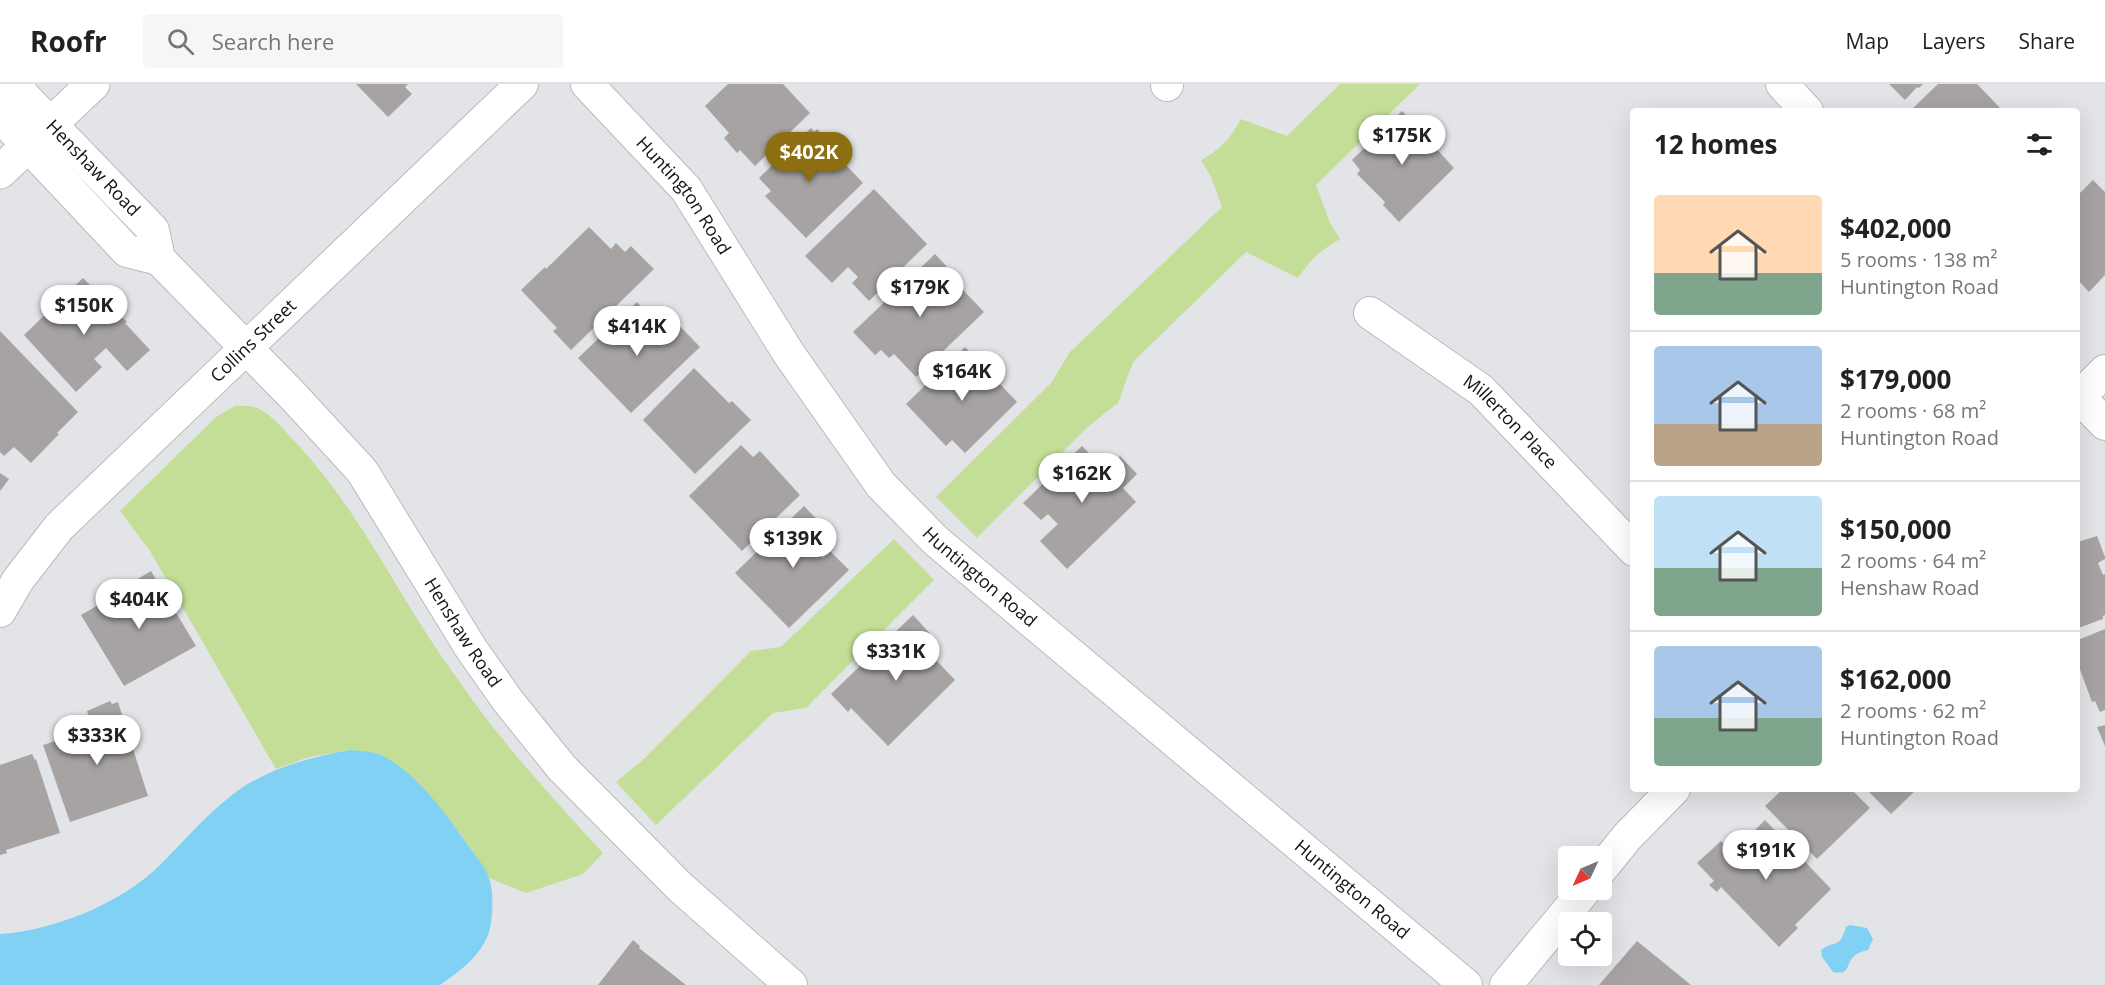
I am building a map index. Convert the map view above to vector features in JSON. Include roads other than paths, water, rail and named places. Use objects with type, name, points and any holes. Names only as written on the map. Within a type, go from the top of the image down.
[{"type":"street","points":[[0,172],[93,84]]},
{"type":"street","name":"Collins Street","points":[[0,611],[18,580],[59,527],[522,84]]},
{"type":"street","name":"Huntington Road","points":[[587,84],[686,189],[789,354],[881,485],[935,540],[1466,985]]},
{"type":"street","points":[[1782,84],[1804,108]]},
{"type":"street","name":"Henshaw Road","points":[[12,89],[52,124],[153,230],[159,259]]},
{"type":"street","name":"Henshaw Road","points":[[0,116],[128,251],[159,259],[294,397],[362,471],[472,650],[508,702],[562,768],[680,887],[790,985]]},
{"type":"street","name":"Millerton Place","points":[[1370,313],[1481,390],[1630,546]]},
{"type":"street","points":[[2080,395],[2105,371]]},
{"type":"street","points":[[2080,399],[2105,424]]},
{"type":"street","points":[[1612,856],[1671,792]]},
{"type":"street","points":[[1506,985],[1576,900]]},
{"type":"water","points":[[350,750],[381,755],[408,773],[432,797],[488,874],[492,890],[489,932],[475,956],[440,985],[0,985],[0,934],[21,932],[64,921],[107,903],[144,879],[210,814],[243,787],[269,773],[295,763]]},
{"type":"water","points":[[1850,925],[1867,928],[1873,939],[1868,950],[1854,956],[1845,971],[1833,972],[1822,957],[1821,950],[1839,941],[1846,927]]}]
